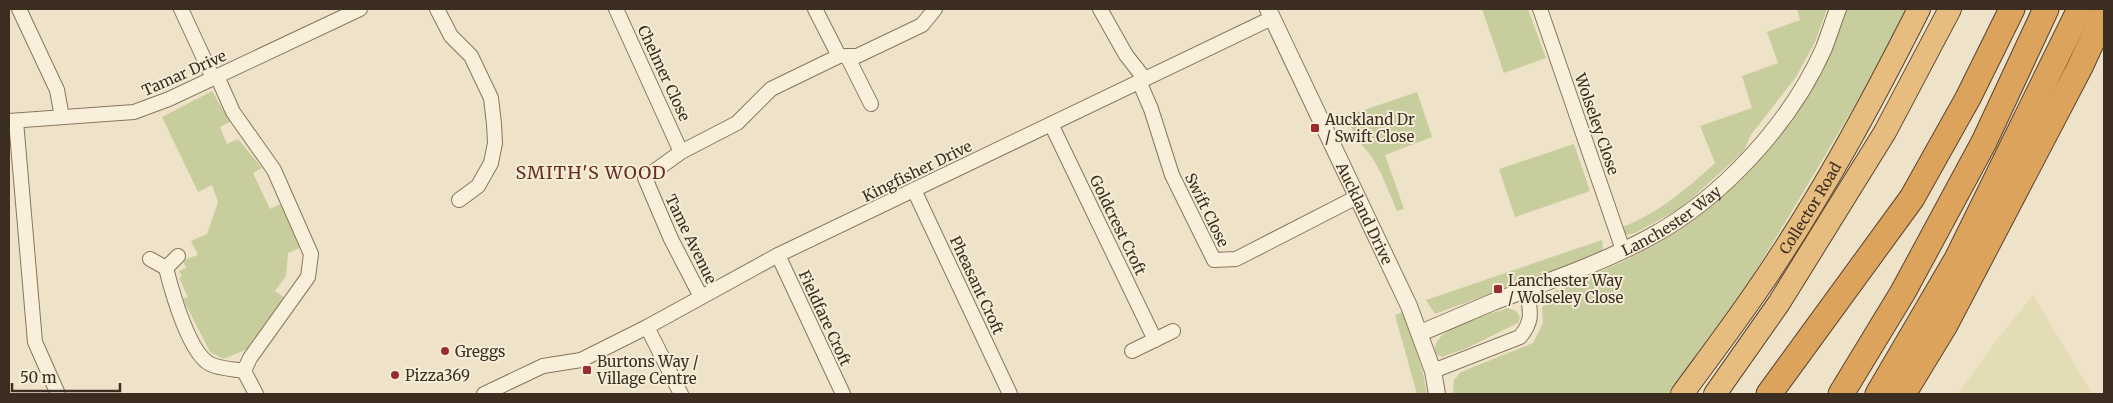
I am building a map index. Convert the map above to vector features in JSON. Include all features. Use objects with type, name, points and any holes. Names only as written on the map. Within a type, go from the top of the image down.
[{"type":"highway","name":"Collector Road","points":[[1682,394],[1756,292],[1810,206],[1864,116],[1920,9]]},
{"type":"highway","name":"Collector Road","points":[[1715,394],[1779,303],[1886,132],[1950,9]]},
{"type":"highway","points":[[1768,394],[1912,198],[1968,98],[2012,9]]},
{"type":"highway","points":[[1841,394],[1903,292],[1984,142],[2046,9]]},
{"type":"highway","points":[[1878,394],[1957,259],[2080,9]]},
{"type":"highway","points":[[1903,394],[1945,325],[2080,67],[2104,15]]},
{"type":"street","points":[[19,9],[57,90],[62,116]]},
{"type":"street","points":[[180,9],[233,112],[274,170],[311,254],[308,277],[250,358],[244,371]]},
{"type":"street","name":"Tamar Drive","points":[[12,121],[134,112],[169,99],[360,9]]},
{"type":"street","points":[[437,9],[450,36],[471,56],[491,98],[494,124],[495,143],[492,163],[478,186],[459,200]]},
{"type":"street","name":"Chelmer Close","points":[[616,9],[681,152]]},
{"type":"street","points":[[816,9],[871,104]]},
{"type":"street","name":"Tame Avenue","points":[[701,297],[671,239],[645,178],[681,152],[738,123],[766,92],[843,56],[857,56],[922,25],[935,9]]},
{"type":"street","points":[[1100,9],[1141,80]]},
{"type":"street","name":"Wolseley Close","points":[[1540,9],[1623,250]]},
{"type":"street","name":"Lanchester Way","points":[[1420,333],[1493,302],[1527,291],[1623,250],[1650,237],[1695,208],[1759,146],[1781,120],[1804,85],[1823,49],[1838,9]]},
{"type":"street","name":"Kingfisher Drive","points":[[484,394],[543,366],[581,360],[647,327],[778,255],[1141,80],[1270,13]]},
{"type":"street","name":"Auckland Drive","points":[[1270,13],[1358,197],[1420,333],[1433,371],[1437,394]]},
{"type":"street","name":"Swift Close","points":[[1141,80],[1172,175],[1214,260],[1236,259],[1358,197]]},
{"type":"street","points":[[12,121],[35,342],[58,394]]},
{"type":"street","name":"Goldcrest Croft","points":[[1051,124],[1155,340]]},
{"type":"street","name":"Pheasant Croft","points":[[914,190],[1010,394]]},
{"type":"street","name":"Fieldfare Croft","points":[[778,255],[843,394]]},
{"type":"street","points":[[166,268],[178,256]]},
{"type":"street","points":[[150,259],[166,268],[173,298],[200,356],[211,365],[244,371]]},
{"type":"street","points":[[1433,371],[1520,337],[1529,326],[1531,315],[1527,291]]},
{"type":"street","points":[[647,327],[681,394]]},
{"type":"street","points":[[1132,352],[1173,331]]},
{"type":"street","points":[[244,371],[256,394]]},
{"type":"shaded area","points":[[2033,295],[2091,394],[1958,394],[1995,342]]},
{"type":"green space","points":[[1482,9],[1528,9],[1546,58],[1504,73]]},
{"type":"green space","points":[[1797,9],[1827,9],[1815,42],[1796,77],[1750,136],[1744,151],[1681,208],[1635,233],[1625,235],[1622,227],[1648,215],[1672,200],[1715,163],[1700,126],[1752,108],[1742,76],[1778,63],[1767,32],[1800,20]]},
{"type":"green space","points":[[1846,9],[1910,9],[1754,273],[1714,335],[1670,394],[1453,394],[1454,380],[1461,372],[1533,343],[1543,323],[1542,308],[1555,291],[1654,246],[1690,222],[1744,175],[1834,43]]},
{"type":"green space","points":[[212,91],[230,122],[220,127],[227,144],[238,139],[262,168],[253,173],[270,209],[280,204],[302,247],[288,253],[286,276],[275,291],[284,297],[250,348],[223,359],[210,352],[183,299],[188,297],[179,278],[182,276],[179,271],[186,268],[183,260],[198,255],[191,241],[207,234],[218,202],[212,185],[198,192],[162,117]]},
{"type":"green space","points":[[1417,92],[1432,137],[1385,155],[1404,209],[1397,211],[1381,173],[1372,157],[1356,138],[1346,116]]},
{"type":"green space","points":[[1574,144],[1590,191],[1515,217],[1499,169]]},
{"type":"green space","points":[[1602,240],[1603,252],[1435,314],[1426,300]]},
{"type":"green space","points":[[1508,308],[1516,311],[1520,317],[1518,323],[1467,348],[1442,357],[1436,354],[1436,345],[1441,337],[1450,330]]},
{"type":"green space","points":[[1403,312],[1422,369],[1427,394],[1417,394],[1395,315]]},
{"type":"place","name":"Auckland Dr / Swift Close","points":[[1315,128]]},
{"type":"place","name":"Lanchester Way / Wolseley Close","points":[[1498,289]]},
{"type":"place","name":"Greggs","points":[[445,351]]},
{"type":"place","name":"Burtons Way / Village Centre","points":[[587,370]]},
{"type":"place","name":"Pizza369","points":[[395,375]]},
{"type":"district","name":"SMITH'S WOOD","points":[[591,172]]}]
